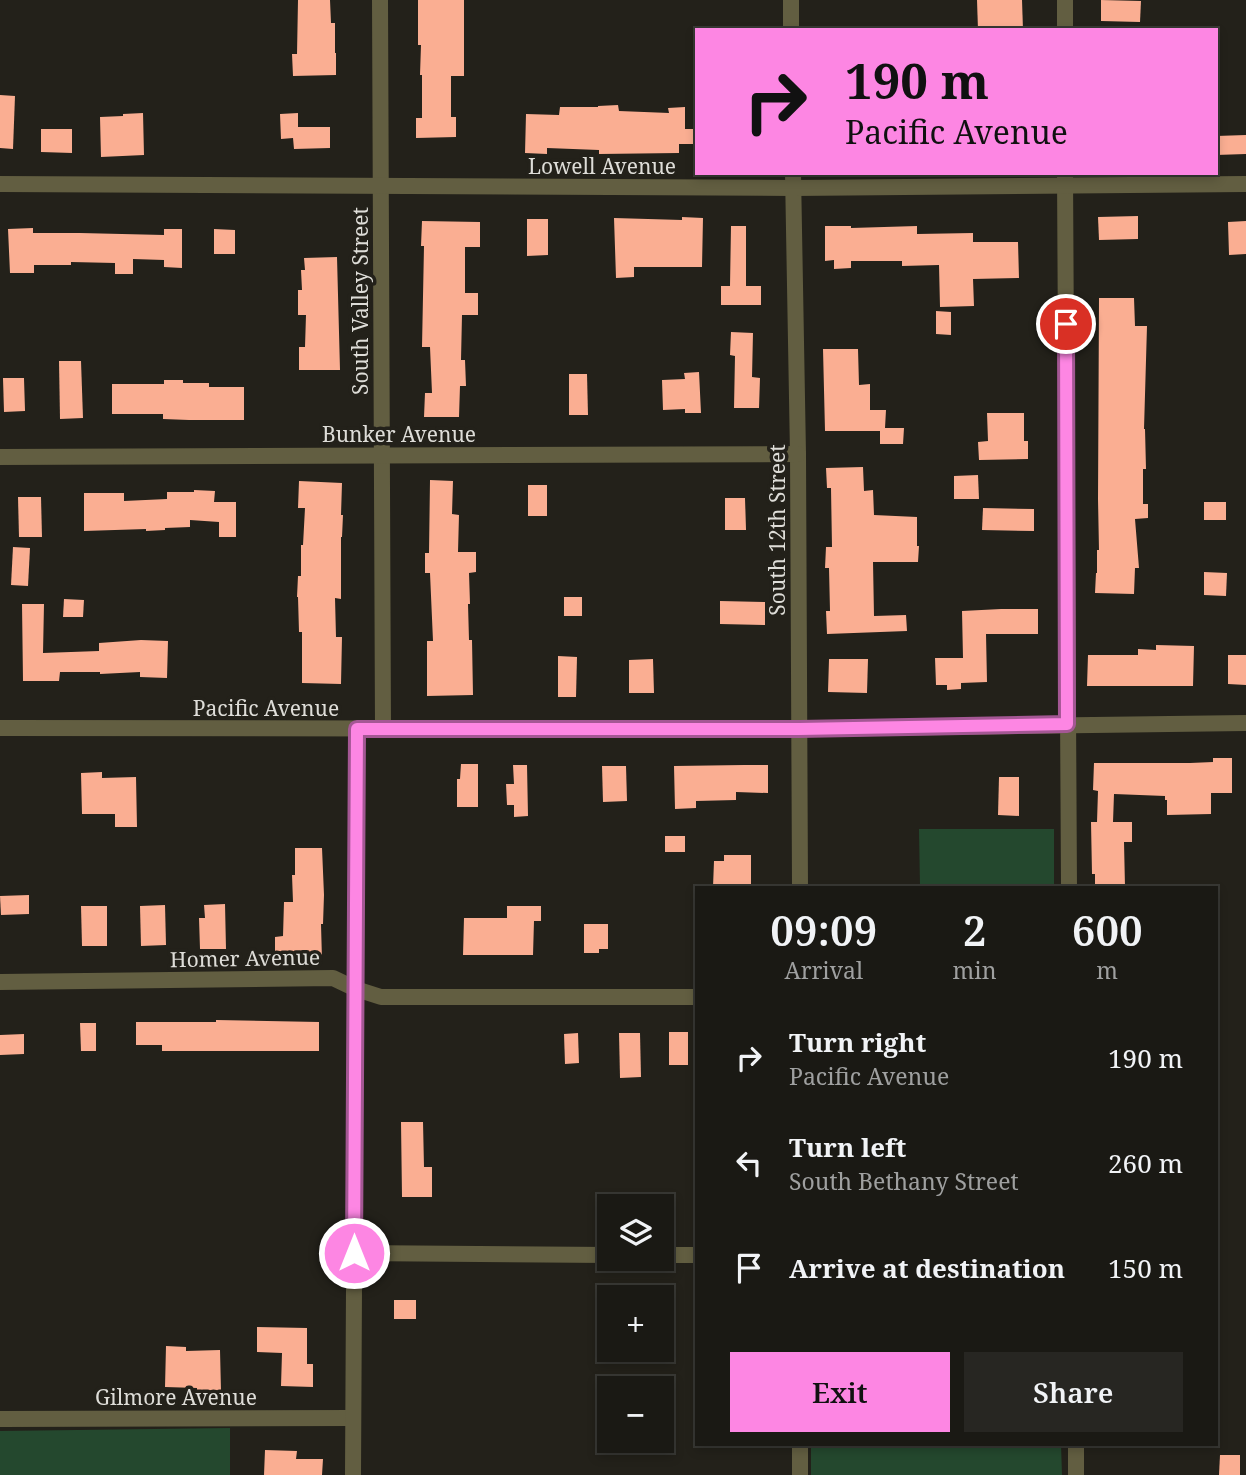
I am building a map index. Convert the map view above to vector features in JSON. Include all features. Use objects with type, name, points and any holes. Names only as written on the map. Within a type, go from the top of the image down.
[{"type":"street","name":"South Valley Street","points":[[380,0],[383,729]]},
{"type":"street","points":[[791,0],[791,28]]},
{"type":"street","points":[[1065,0],[1065,28]]},
{"type":"street","name":"Lowell Avenue","points":[[0,184],[380,187],[1065,179],[1246,184]]},
{"type":"street","points":[[1065,179],[1069,886]]},
{"type":"street","name":"South 12th Street","points":[[793,181],[798,454],[800,886]]},
{"type":"street","name":"Bunker Avenue","points":[[0,457],[798,454]]},
{"type":"street","name":"Pacific Avenue","points":[[0,728],[799,729],[1246,723]]},
{"type":"street","points":[[353,1475],[357,729]]},
{"type":"street","name":"Homer Avenue","points":[[0,982],[333,978],[381,997],[695,996]]},
{"type":"street","points":[[354,1253],[597,1255]]},
{"type":"street","points":[[674,1255],[695,1255]]},
{"type":"street","name":"Gilmore Avenue","points":[[0,1419],[353,1418]]},
{"type":"street","points":[[800,1446],[800,1475]]},
{"type":"street","points":[[1076,1446],[1076,1475]]},
{"type":"green space","points":[[919,829],[1054,829],[1054,886],[920,886]]},
{"type":"green space","points":[[230,1428],[230,1475],[0,1475],[0,1431]]},
{"type":"green space","points":[[811,1446],[1061,1446],[1062,1475],[811,1475]]},
{"type":"building","points":[[298,0],[330,0],[331,23],[335,23],[336,75],[293,76],[292,54],[297,54]]},
{"type":"building","points":[[418,0],[464,0],[464,76],[451,76],[451,117],[456,117],[456,137],[416,138],[416,118],[422,118]]},
{"type":"building","points":[[977,0],[1022,0],[1023,28],[978,28]]},
{"type":"building","points":[[1101,0],[1141,1],[1140,22],[1101,21]]},
{"type":"building","points":[[0,95],[15,96],[13,149],[0,148]]},
{"type":"building","points":[[618,105],[619,111],[669,113],[668,108],[685,107],[685,129],[695,129],[695,144],[679,144],[679,153],[599,154],[599,150],[547,148],[547,154],[525,153],[526,114],[559,115],[560,107]]},
{"type":"building","points":[[143,113],[144,155],[101,157],[100,117]]},
{"type":"building","points":[[298,113],[298,127],[330,127],[330,148],[294,149],[293,138],[281,139],[280,114]]},
{"type":"building","points":[[41,129],[72,129],[72,153],[41,152]]},
{"type":"building","points":[[1246,135],[1246,154],[1218,155],[1218,136]]},
{"type":"building","points":[[1138,216],[1138,239],[1099,240],[1098,217]]},
{"type":"building","points":[[682,217],[703,218],[702,267],[634,267],[634,277],[616,278],[614,218],[682,220]]},
{"type":"building","points":[[527,219],[548,219],[548,255],[527,256]]},
{"type":"building","points":[[422,221],[480,222],[480,247],[465,247],[465,293],[478,293],[478,315],[462,315],[461,360],[465,360],[466,386],[460,386],[459,417],[424,417],[425,393],[432,393],[430,347],[422,347]]},
{"type":"building","points":[[1246,221],[1246,254],[1229,255],[1228,222]]},
{"type":"building","points":[[731,226],[746,226],[746,286],[761,286],[761,305],[721,305],[721,286],[730,286]]},
{"type":"building","points":[[825,226],[917,226],[917,234],[973,233],[973,242],[1018,242],[1019,278],[973,279],[974,306],[940,307],[939,265],[902,266],[902,261],[851,261],[851,268],[834,269],[834,260],[825,261]]},
{"type":"building","points":[[33,228],[33,233],[164,235],[164,229],[182,229],[182,268],[164,267],[164,260],[133,259],[133,274],[115,274],[115,263],[71,262],[71,265],[34,265],[34,273],[10,273],[8,229]]},
{"type":"building","points":[[214,229],[235,230],[235,254],[214,254]]},
{"type":"building","points":[[337,257],[340,370],[299,370],[299,347],[305,347],[306,315],[298,315],[298,290],[302,290],[301,270],[305,270],[304,258]]},
{"type":"building","points":[[1099,298],[1134,298],[1135,326],[1147,326],[1144,429],[1146,469],[1143,469],[1143,504],[1148,504],[1148,518],[1135,519],[1139,568],[1135,568],[1134,594],[1095,593],[1099,550]]},
{"type":"building","points":[[936,311],[951,312],[951,335],[936,334]]},
{"type":"building","points":[[731,332],[753,333],[752,377],[760,378],[759,408],[734,408],[735,356],[730,355]]},
{"type":"building","points":[[823,349],[858,349],[859,385],[870,384],[870,410],[886,410],[885,428],[904,428],[903,444],[880,444],[880,431],[825,431]]},
{"type":"building","points":[[59,361],[81,361],[83,418],[60,419]]},
{"type":"building","points":[[699,372],[701,413],[685,413],[685,409],[663,410],[662,380],[685,379],[684,373]]},
{"type":"building","points":[[569,374],[587,374],[588,415],[569,415]]},
{"type":"building","points":[[3,378],[24,378],[25,411],[4,412]]},
{"type":"building","points":[[164,380],[209,383],[209,387],[244,387],[244,420],[163,419],[163,414],[112,414],[112,384],[164,384]]},
{"type":"building","points":[[987,413],[1024,413],[1024,441],[1028,441],[1028,459],[979,460],[978,442],[988,441]]},
{"type":"building","points":[[863,467],[864,491],[873,490],[874,515],[917,517],[918,562],[873,562],[874,616],[906,615],[907,631],[827,634],[826,611],[830,611],[829,568],[825,568],[826,547],[832,547],[831,488],[827,488],[826,468]]},
{"type":"building","points":[[978,475],[979,499],[954,499],[954,476]]},
{"type":"building","points":[[430,480],[453,481],[452,514],[459,515],[458,552],[476,552],[476,572],[469,573],[468,604],[473,695],[427,696],[427,641],[433,641],[430,573],[425,573],[425,553],[429,553]]},
{"type":"building","points":[[299,481],[342,483],[341,599],[335,598],[336,637],[342,637],[341,684],[302,683],[302,632],[299,632],[297,597],[298,576],[301,576],[305,508],[298,508]]},
{"type":"building","points":[[528,485],[547,485],[547,516],[528,516]]},
{"type":"building","points":[[215,491],[214,502],[236,502],[236,537],[219,537],[219,522],[190,520],[190,527],[165,530],[84,531],[84,493],[124,493],[124,501],[167,499],[167,492]]},
{"type":"building","points":[[18,497],[41,497],[42,537],[19,537]]},
{"type":"building","points":[[725,498],[745,498],[746,530],[725,530]]},
{"type":"building","points":[[1204,502],[1226,502],[1226,520],[1204,520]]},
{"type":"building","points":[[983,508],[1034,509],[1034,531],[982,530]]},
{"type":"building","points":[[13,547],[30,548],[28,586],[11,585]]},
{"type":"building","points":[[1204,572],[1227,573],[1226,596],[1204,595]]},
{"type":"building","points":[[564,597],[582,597],[582,616],[564,616]]},
{"type":"building","points":[[64,599],[84,600],[83,617],[63,617]]},
{"type":"building","points":[[720,601],[765,602],[765,625],[720,624]]},
{"type":"building","points":[[22,604],[44,604],[43,653],[99,651],[99,643],[168,641],[167,678],[140,677],[140,672],[60,672],[59,681],[23,681]]},
{"type":"building","points":[[1038,609],[1038,634],[986,634],[987,682],[961,683],[961,689],[947,690],[947,685],[936,685],[935,658],[963,658],[962,611]]},
{"type":"building","points":[[1156,645],[1194,646],[1193,686],[1087,686],[1088,655],[1138,655],[1138,649],[1156,650]]},
{"type":"building","points":[[1228,655],[1246,655],[1246,685],[1228,684]]},
{"type":"building","points":[[558,656],[577,657],[576,697],[558,697]]},
{"type":"building","points":[[653,659],[654,693],[629,693],[629,660]]},
{"type":"building","points":[[829,659],[868,659],[867,693],[828,692]]},
{"type":"building","points":[[1213,758],[1232,758],[1232,793],[1211,793],[1211,814],[1167,815],[1165,796],[1114,794],[1113,822],[1132,822],[1132,842],[1124,842],[1125,886],[1095,886],[1095,874],[1092,874],[1091,822],[1097,822],[1098,791],[1093,790],[1094,763],[1213,762]]},
{"type":"building","points":[[461,764],[478,764],[478,807],[457,807],[457,779],[460,779]]},
{"type":"building","points":[[513,765],[527,765],[528,816],[514,817],[514,805],[507,805],[506,784],[514,784]]},
{"type":"building","points":[[768,765],[768,793],[736,792],[736,800],[696,801],[696,808],[675,809],[674,766]]},
{"type":"building","points":[[602,766],[626,766],[627,801],[603,802]]},
{"type":"building","points":[[102,772],[102,778],[136,777],[137,827],[115,827],[115,814],[82,814],[81,773]]},
{"type":"building","points":[[999,777],[1019,777],[1019,816],[998,815]]},
{"type":"building","points":[[665,836],[685,836],[685,852],[665,852]]},
{"type":"building","points":[[295,848],[322,848],[322,960],[275,961],[275,937],[283,936],[284,902],[293,902]]},
{"type":"building","points":[[724,855],[751,855],[751,886],[713,886],[714,861],[724,861]]},
{"type":"building","points":[[29,895],[29,914],[1,915],[0,896]]},
{"type":"building","points":[[225,904],[226,949],[200,949],[199,918],[205,918],[204,905]]},
{"type":"building","points":[[165,905],[166,945],[141,946],[140,906]]},
{"type":"building","points":[[81,906],[107,906],[107,946],[82,946]]},
{"type":"building","points":[[507,906],[541,906],[541,921],[534,921],[533,955],[463,955],[464,918],[507,918]]},
{"type":"building","points":[[584,924],[608,924],[608,949],[599,949],[599,953],[584,953]]},
{"type":"building","points":[[136,1022],[319,1022],[319,1051],[162,1051],[162,1045],[136,1045]]},
{"type":"building","points":[[80,1023],[96,1023],[96,1051],[81,1051]]},
{"type":"building","points":[[669,1032],[688,1032],[688,1065],[669,1065]]},
{"type":"building","points":[[578,1033],[579,1063],[565,1064],[564,1034]]},
{"type":"building","points":[[619,1033],[640,1033],[641,1077],[620,1078]]},
{"type":"building","points":[[24,1034],[24,1054],[0,1055],[0,1035]]},
{"type":"building","points":[[401,1122],[423,1122],[424,1167],[432,1167],[432,1197],[402,1197]]},
{"type":"building","points":[[394,1300],[416,1300],[416,1319],[394,1319]]},
{"type":"building","points":[[257,1327],[307,1328],[307,1364],[313,1364],[313,1387],[281,1386],[282,1353],[257,1352]]},
{"type":"building","points":[[166,1346],[186,1347],[186,1351],[220,1350],[221,1391],[165,1387]]},
{"type":"building","points":[[265,1450],[297,1451],[296,1459],[323,1459],[322,1475],[264,1475]]},
{"type":"building","points":[[1220,1455],[1240,1455],[1240,1475],[1219,1475]]},
{"type":"route","points":[[354,1253],[357,729],[799,729],[1067,724],[1066,324]]}]
